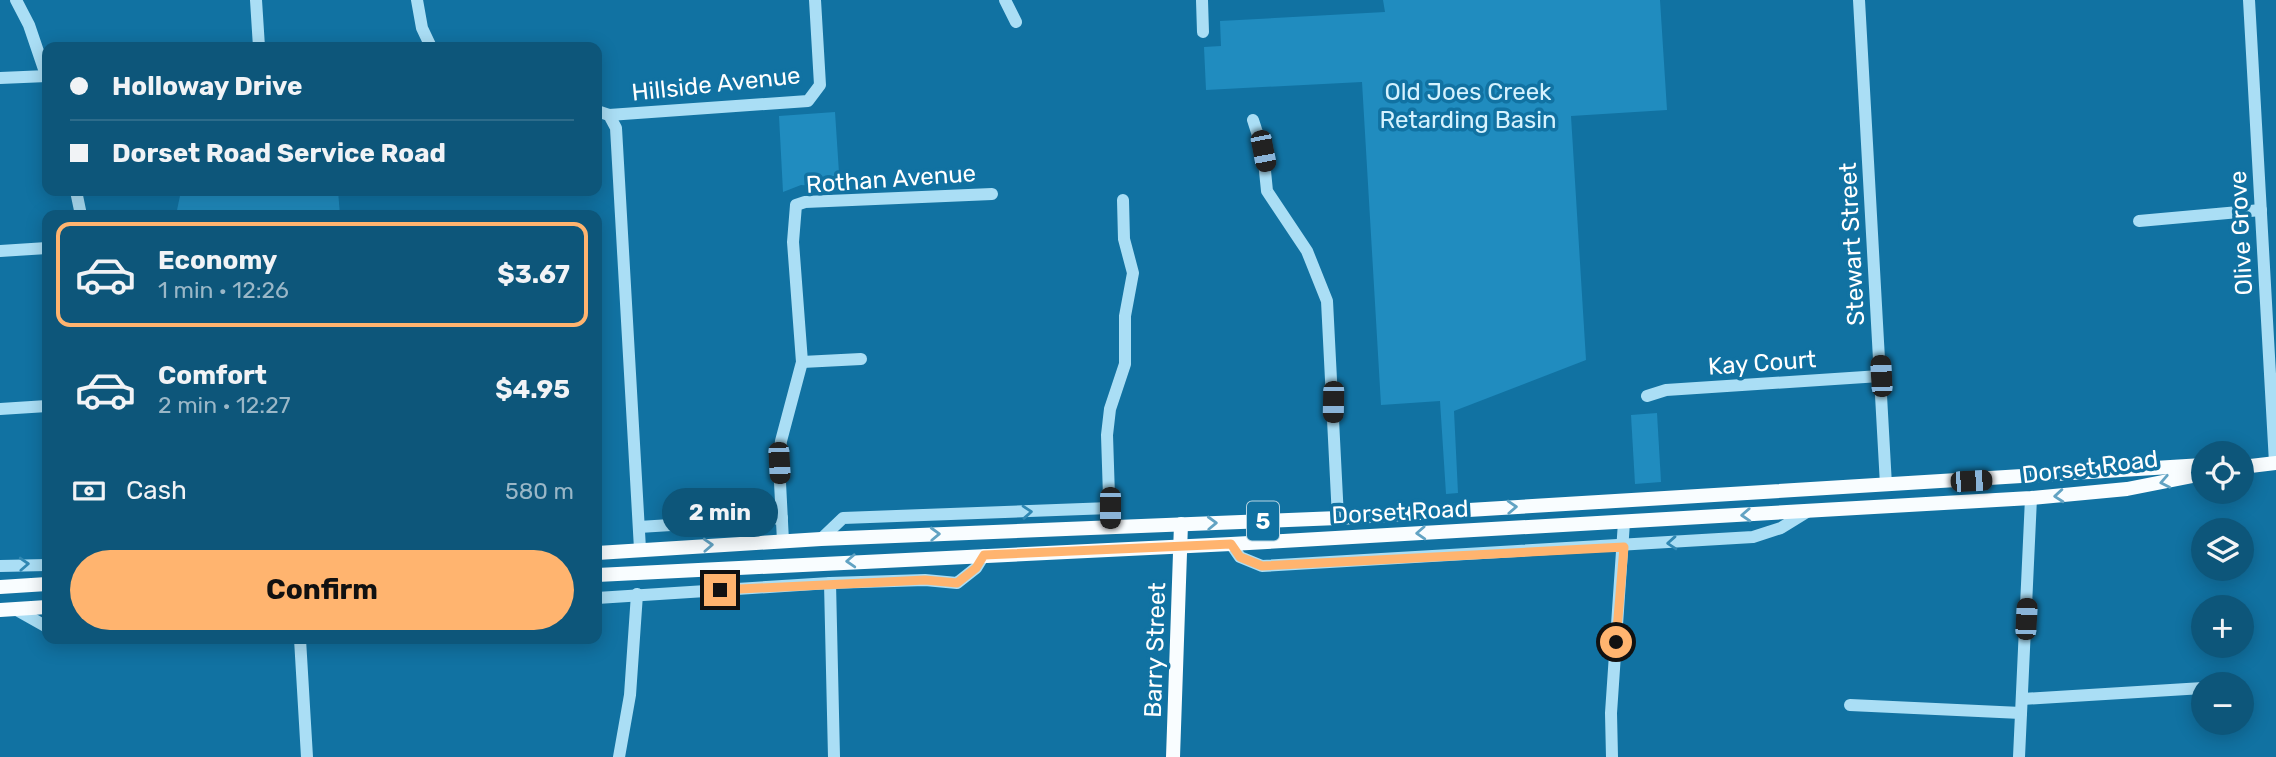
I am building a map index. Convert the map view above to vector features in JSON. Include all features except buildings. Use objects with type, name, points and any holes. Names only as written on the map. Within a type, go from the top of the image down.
[{"type":"main road","points":[[2254,465],[2276,463]]},
{"type":"main road","name":"Dorset Road","points":[[602,551],[821,539],[1338,518],[2030,478],[2191,466]]},
{"type":"main road","name":"Dorset Road","points":[[602,575],[1231,544],[2031,499],[2127,489],[2191,476]]},
{"type":"main road","points":[[2030,478],[2031,499]]},
{"type":"main road","points":[[1886,485],[1888,507]]},
{"type":"main road","name":"Barry Street","points":[[1174,757],[1181,524]]},
{"type":"main road","points":[[973,533],[984,555]]},
{"type":"main road","points":[[640,550],[642,571]]},
{"type":"main road","points":[[0,587],[42,584]]},
{"type":"main road","points":[[0,610],[42,607]]},
{"type":"street","points":[[16,0],[29,25],[42,63]]},
{"type":"street","points":[[256,0],[259,42]]},
{"type":"street","points":[[417,0],[422,28],[429,42]]},
{"type":"street","name":"Hillside Avenue","points":[[603,113],[808,101],[820,85],[815,0]]},
{"type":"street","points":[[1005,0],[1016,22]]},
{"type":"street","points":[[1202,0],[1203,32]]},
{"type":"street","name":"Stewart Street","points":[[1858,0],[1886,485]]},
{"type":"street","name":"Olive Grove","points":[[2249,0],[2261,210],[2269,246],[2276,463]]},
{"type":"street","points":[[0,78],[42,77]]},
{"type":"street","points":[[603,113],[616,128],[640,550]]},
{"type":"street","points":[[1253,120],[1263,151],[1267,191],[1307,251],[1327,301],[1338,518]]},
{"type":"street","name":"Rothan Avenue","points":[[783,541],[781,441],[802,362],[793,242],[796,205],[804,202],[992,194]]},
{"type":"street","points":[[1110,527],[1107,435],[1110,409],[1126,357],[1125,316],[1133,273],[1124,239],[1123,200]]},
{"type":"street","points":[[2139,221],[2261,210]]},
{"type":"street","points":[[0,251],[42,248]]},
{"type":"street","points":[[802,362],[861,359]]},
{"type":"street","name":"Kay Court","points":[[1647,396],[1666,390],[1881,376]]},
{"type":"street","points":[[0,409],[42,407]]},
{"type":"street","points":[[2019,757],[2031,499]]},
{"type":"street","points":[[821,539],[844,518],[1110,508]]},
{"type":"street","points":[[1231,544],[1240,557],[1262,566],[1624,547],[1753,537],[1782,528],[1807,512]]},
{"type":"street","points":[[639,527],[782,518]]},
{"type":"street","points":[[1612,757],[1611,713],[1624,522]]},
{"type":"street","points":[[602,598],[830,583],[925,580],[957,583],[976,568],[984,555]]},
{"type":"street","points":[[0,566],[42,565]]},
{"type":"street","points":[[830,583],[834,757]]},
{"type":"street","points":[[619,757],[630,695],[637,594]]},
{"type":"street","points":[[15,609],[42,624]]},
{"type":"street","points":[[300,644],[307,757]]},
{"type":"street","points":[[2022,699],[2191,689]]},
{"type":"street","points":[[1850,705],[2021,713]]},
{"type":"green space","name":"Old Joes Creek Retarding Basin","points":[[1383,0],[1660,0],[1667,110],[1571,116],[1586,360],[1454,411],[1458,493],[1446,494],[1440,401],[1381,405],[1362,82],[1206,90],[1204,47],[1221,46],[1220,21],[1385,12]]},
{"type":"green space","points":[[835,112],[840,188],[801,185],[783,192],[779,116]]},
{"type":"green space","points":[[180,196],[338,196],[340,210],[177,210]]},
{"type":"green space","points":[[1657,413],[1661,482],[1635,484],[1631,415]]},
{"type":"route","points":[[720,590],[925,580],[957,583],[976,568],[984,555],[1181,545],[1231,544],[1240,557],[1250,564],[1262,566],[1624,547],[1616,642]]}]
